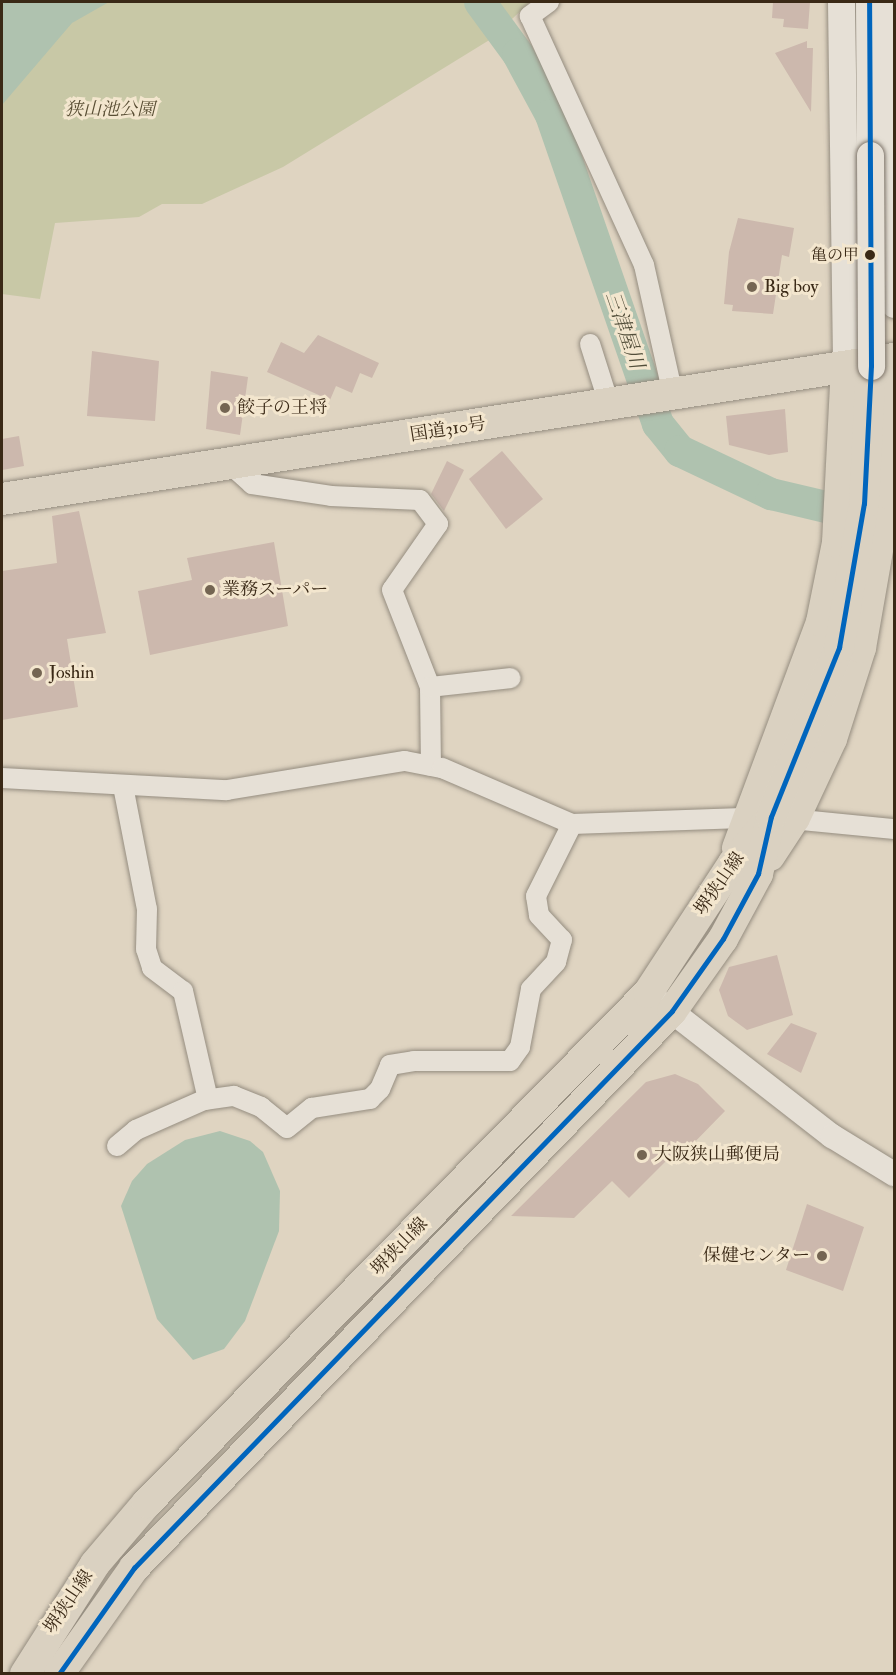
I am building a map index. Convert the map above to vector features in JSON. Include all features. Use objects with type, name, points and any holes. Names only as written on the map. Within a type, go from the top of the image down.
[{"type":"highway","name":"国道310号","points":[[2,499],[609,404],[877,367]]},
{"type":"main road","points":[[841,2],[891,488],[868,560]]},
{"type":"main road","points":[[771,818],[794,706],[821,622],[837,543],[842,482],[877,367],[870,155],[869,2]]},
{"type":"main road","points":[[893,2],[894,304]]},
{"type":"main road","name":"堺狭山線","points":[[59,1674],[134,1568],[672,1011],[723,939],[746,868],[771,818],[838,648],[868,560],[877,367]]},
{"type":"main road","name":"堺狭山線","points":[[25,1674],[95,1564],[147,1503],[648,993],[746,868]]},
{"type":"street","points":[[549,2],[530,16],[644,266],[669,396]]},
{"type":"street","points":[[590,344],[609,404]]},
{"type":"street","points":[[230,464],[252,484],[331,496],[420,500],[438,524],[392,590],[430,687],[431,766]]},
{"type":"street","points":[[430,687],[511,678]]},
{"type":"street","points":[[2,778],[227,790],[405,761],[431,766],[572,824],[771,818],[894,829]]},
{"type":"street","points":[[123,786],[147,909],[146,949],[152,968],[183,991],[208,1100]]},
{"type":"street","points":[[117,1146],[136,1130],[208,1100],[234,1096],[261,1107],[287,1128],[312,1108],[370,1099],[380,1089],[390,1065],[414,1061],[510,1061],[520,1047],[531,989],[556,962],[561,940],[539,915],[536,896],[572,824]]},
{"type":"street","points":[[648,993],[832,1136],[894,1174]]},
{"type":"green space","name":"狭山池公園","points":[[2,2],[530,2],[491,39],[283,167],[202,204],[162,204],[139,217],[55,223],[40,299],[2,294]]},
{"type":"shaded area","points":[[2,2],[109,2],[72,23],[2,105]]},
{"type":"shaded area","points":[[220,1131],[250,1141],[263,1152],[280,1191],[279,1231],[245,1321],[224,1349],[193,1360],[157,1319],[121,1206],[132,1181],[147,1164],[185,1140]]},
{"type":"building","points":[[773,2],[810,2],[808,29],[783,27],[784,19],[772,18]]},
{"type":"building","points":[[807,41],[807,48],[813,48],[811,112],[775,53]]},
{"type":"building","points":[[738,218],[794,228],[789,257],[782,255],[773,314],[732,311],[733,305],[724,304],[729,252]]},
{"type":"building","points":[[318,335],[379,363],[372,378],[360,373],[352,393],[336,386],[330,400],[267,372],[281,342],[304,353]]},
{"type":"building","points":[[92,351],[159,361],[155,421],[87,416]]},
{"type":"building","points":[[211,371],[248,377],[240,435],[206,429]]},
{"type":"building","points":[[785,409],[788,452],[769,455],[729,445],[726,416]]},
{"type":"building","points":[[19,436],[24,466],[2,470],[2,439]]},
{"type":"building","points":[[502,451],[543,499],[506,529],[469,479]]},
{"type":"building","points":[[447,461],[464,470],[444,511],[431,494]]},
{"type":"building","name":"Joshin","points":[[79,511],[106,633],[67,639],[78,707],[2,720],[2,571],[57,563],[52,516]]},
{"type":"building","points":[[274,542],[288,626],[150,655],[138,591],[192,580],[187,558]]},
{"type":"building","points":[[777,955],[793,1015],[747,1030],[728,1016],[719,990],[729,967]]},
{"type":"building","points":[[791,1023],[817,1033],[801,1073],[767,1054]]},
{"type":"building","points":[[675,1074],[698,1084],[725,1111],[685,1152],[680,1147],[629,1198],[612,1181],[574,1218],[511,1216],[646,1082]]},
{"type":"building","name":"保健センター","points":[[807,1204],[864,1227],[843,1291],[786,1270]]},
{"type":"waterway","name":"三津屋川","points":[[480,2],[518,54],[551,115],[658,424],[680,451],[771,494],[864,516]]},
{"type":"transit line","points":[[59,1674],[134,1568],[672,1011],[723,939],[758,874],[771,817],[839,648],[864,504],[871,366],[869,2]]},
{"type":"place","name":"亀の甲","points":[[870,255]]},
{"type":"place","name":"Big boy","points":[[752,287]]},
{"type":"place","name":"餃子の王将","points":[[225,408]]},
{"type":"place","name":"業務スーパー","points":[[210,590]]},
{"type":"place","name":"Joshin","points":[[37,673]]},
{"type":"place","name":"大阪狭山郵便局","points":[[642,1155]]},
{"type":"place","name":"保健センター","points":[[822,1256]]}]
